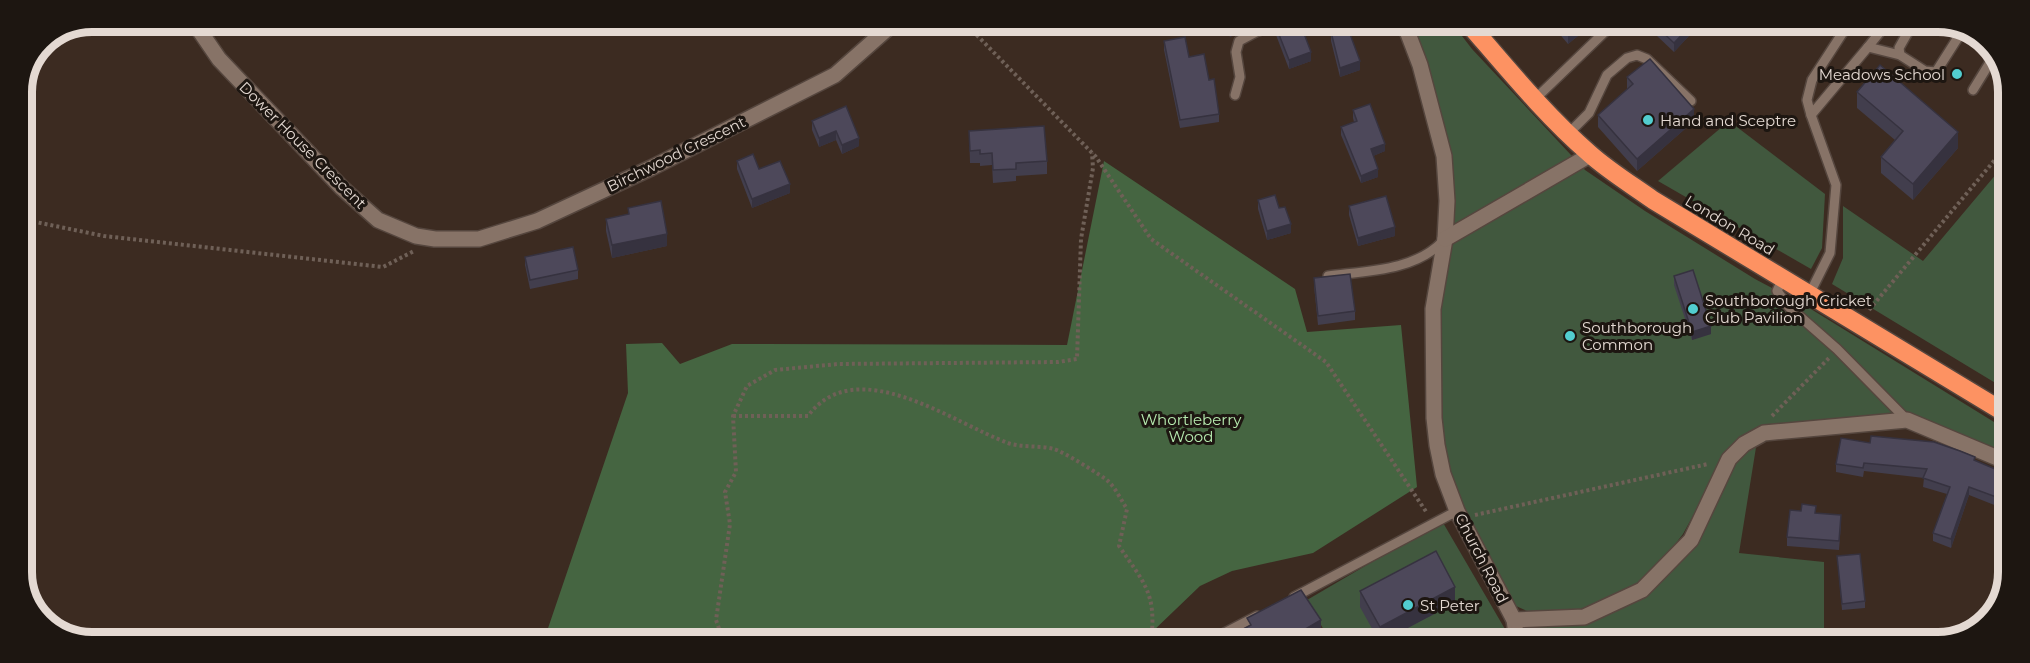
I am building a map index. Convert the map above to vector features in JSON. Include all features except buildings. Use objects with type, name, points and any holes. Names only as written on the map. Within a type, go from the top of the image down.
[{"type":"highway","name":"London Road","points":[[1476,32],[1534,99],[1590,155],[1653,200],[1998,406]]},
{"type":"street","name":"Dower House Crescent","points":[[201,32],[219,59],[342,188],[378,220],[416,236],[435,239]]},
{"type":"street","name":"Birchwood Crescent","points":[[435,239],[479,239],[548,216],[651,168],[836,75],[884,32]]},
{"type":"street","name":"Church Road","points":[[1407,32],[1420,65],[1444,156],[1447,201],[1445,239],[1433,309],[1434,418],[1437,445],[1443,474],[1459,515],[1514,620],[1584,617],[1642,590],[1691,540],[1729,459],[1744,444],[1764,433],[1907,420],[1998,458]]},
{"type":"street","points":[[1445,239],[1590,155]]},
{"type":"street","points":[[1514,620],[1516,632]]},
{"type":"lane","points":[[1235,95],[1240,77],[1236,52],[1239,41],[1256,32]]},
{"type":"lane","points":[[1534,99],[1605,32]]},
{"type":"lane","points":[[1810,293],[1830,253],[1836,185],[1807,100],[1812,80],[1843,32]]},
{"type":"lane","points":[[1811,115],[1880,32]]},
{"type":"lane","points":[[1900,54],[1899,48],[1908,32]]},
{"type":"lane","points":[[1868,47],[1900,54],[1925,70],[1936,72],[1959,35]]},
{"type":"lane","points":[[1568,134],[1589,113],[1600,85],[1607,75],[1627,58],[1637,55],[1647,60],[1691,101]]},
{"type":"lane","points":[[1973,90],[1990,61]]},
{"type":"lane","points":[[1328,276],[1394,266],[1421,258],[1445,239]]},
{"type":"lane","points":[[1783,278],[1777,291],[1788,306],[1838,349],[1907,420]]},
{"type":"lane","points":[[1281,604],[1435,524],[1459,515]]},
{"type":"lane","points":[[1226,632],[1270,609]]},
{"type":"path","points":[[974,32],[1092,153],[1151,238],[1326,362],[1435,524]]},
{"type":"path","points":[[721,632],[717,620],[730,524],[725,492],[736,472],[733,416],[747,386],[775,370],[838,364],[1058,362],[1077,359],[1081,239],[1093,168],[1092,153]]},
{"type":"path","points":[[1858,323],[1998,155]]},
{"type":"path","points":[[32,221],[104,236],[383,267],[435,239]]},
{"type":"path","points":[[1767,421],[1838,349]]},
{"type":"path","points":[[733,416],[808,416],[817,403],[846,389],[876,390],[902,396],[1011,444],[1054,449],[1108,482],[1127,509],[1119,546],[1148,589],[1154,618],[1152,632]]},
{"type":"path","points":[[1459,515],[1729,459]]},
{"type":"green space","name":"Southborough Common","points":[[1416,32],[1459,32],[1472,49],[1585,170],[1645,211],[1755,279],[1806,306],[1998,424],[1998,449],[1914,416],[1808,421],[1755,432],[1721,465],[1683,534],[1656,569],[1639,584],[1572,615],[1538,616],[1516,606],[1466,518],[1444,459],[1439,388],[1439,323],[1455,212],[1452,160]]},
{"type":"green space","points":[[1729,121],[1825,194],[1822,248],[1811,269],[1658,181]]},
{"type":"green space","name":"Whortleberry Wood","points":[[1104,161],[1295,289],[1307,332],[1401,325],[1417,487],[1313,553],[1232,571],[1200,586],[1152,632],[547,632],[628,393],[626,344],[662,343],[680,364],[732,344],[1067,345]]},
{"type":"green space","points":[[1998,172],[1998,385],[1832,284],[1843,258],[1843,206],[1923,261]]},
{"type":"green space","points":[[1758,435],[1739,553],[1824,562],[1824,632],[1521,632],[1514,620],[1584,617],[1642,590],[1692,538],[1729,459]]},
{"type":"green space","points":[[1442,521],[1507,632],[1377,632],[1361,606],[1374,632],[1325,632],[1307,600]]},
{"type":"place","name":"Meadows School","points":[[1957,74]]},
{"type":"place","name":"Hand and Sceptre","points":[[1648,120]]},
{"type":"place","name":"Southborough Cricket Club Pavilion","points":[[1693,309]]},
{"type":"place","name":"Southborough Common","points":[[1570,336]]},
{"type":"place","name":"St Peter","points":[[1408,605]]}]
